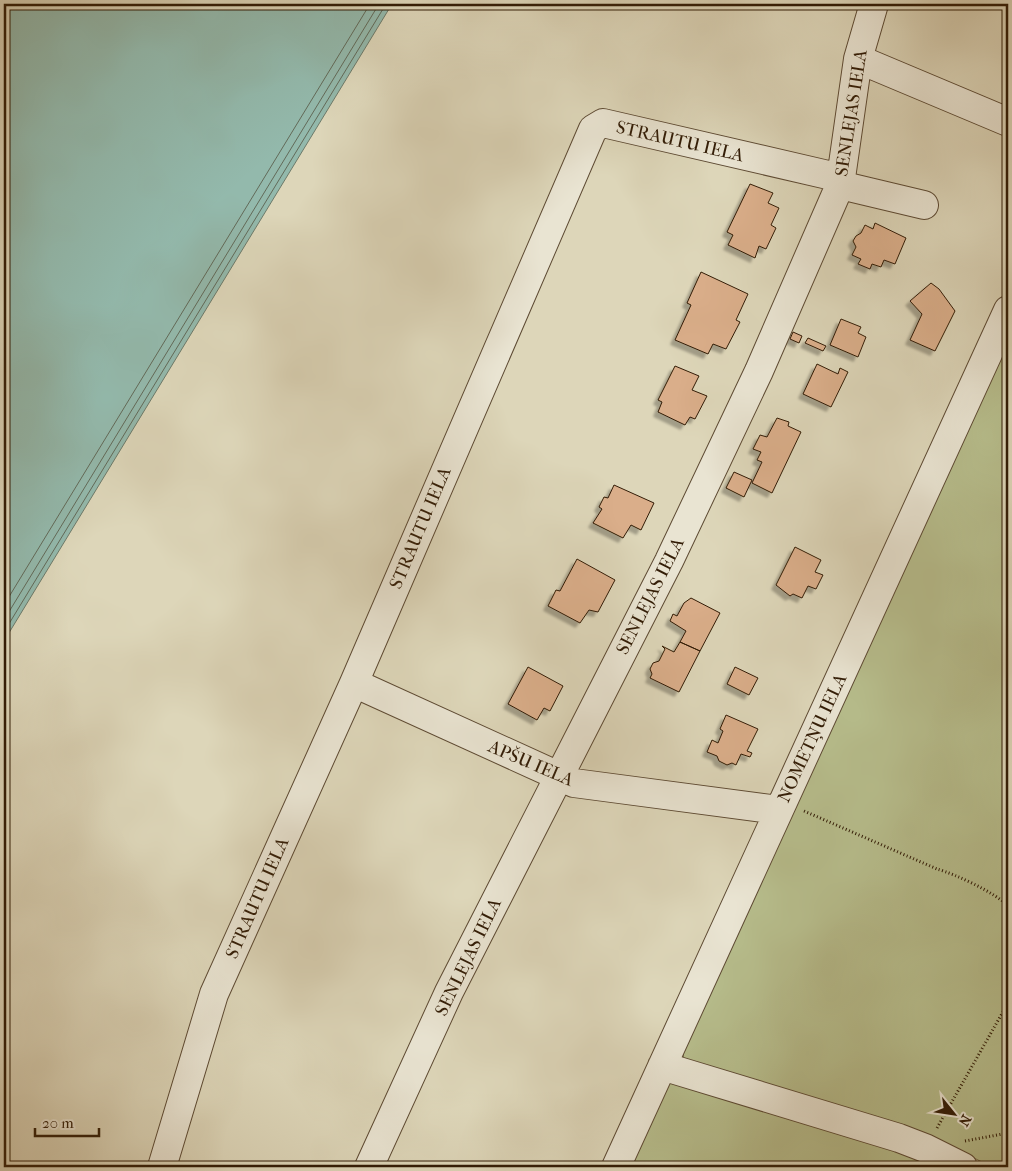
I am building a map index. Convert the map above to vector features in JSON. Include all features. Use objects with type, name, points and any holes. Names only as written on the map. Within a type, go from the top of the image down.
[{"type":"street","name":"SENLEJAS IELA","points":[[369,1167],[449,992],[669,561],[759,371],[840,181],[858,60],[874,4]]},
{"type":"street","points":[[858,60],[1008,122]]},
{"type":"street","name":"STRAUTU IELA","points":[[162,1167],[214,994],[354,683],[593,129],[603,123],[840,181],[924,204]]},
{"type":"street","name":"NOMETŅU IELA","points":[[616,1167],[1008,310]]},
{"type":"street","name":"APŠU IELA","points":[[354,683],[574,783],[781,806]]},
{"type":"street","points":[[662,1066],[925,1148],[963,1167]]},
{"type":"path","points":[[781,806],[937,869],[955,874],[971,885],[1000,897],[1008,906]]},
{"type":"path","points":[[925,1148],[1008,1002]]},
{"type":"green space","points":[[1008,341],[1008,1167],[992,1167],[942,1142],[684,1062],[683,1053]]},
{"type":"green space","points":[[670,1081],[886,1143],[945,1167],[629,1167]]},
{"type":"water","points":[[4,4],[392,4],[4,641]]},
{"type":"building","points":[[750,184],[773,193],[768,203],[779,208],[771,225],[776,228],[766,249],[759,246],[755,258],[728,245],[733,235],[727,232]]},
{"type":"building","points":[[875,223],[906,238],[895,264],[884,260],[881,267],[872,264],[870,269],[858,264],[861,259],[852,255],[856,247],[853,241],[861,233],[865,225],[873,229]]},
{"type":"building","points":[[701,272],[748,294],[736,320],[740,322],[726,349],[713,344],[708,354],[675,340],[691,305],[687,303]]},
{"type":"building","points":[[931,283],[939,289],[955,311],[935,351],[910,340],[922,314],[910,301]]},
{"type":"building","points":[[841,319],[861,327],[858,333],[866,337],[858,357],[830,345]]},
{"type":"building","points":[[793,332],[802,336],[799,343],[790,339]]},
{"type":"building","points":[[808,338],[826,346],[823,351],[805,343]]},
{"type":"building","points":[[817,364],[838,374],[840,368],[848,372],[831,407],[803,394]]},
{"type":"building","points":[[675,366],[699,376],[692,390],[707,396],[695,419],[690,417],[685,425],[658,412],[662,402],[658,400]]},
{"type":"building","points":[[777,418],[789,422],[788,426],[801,432],[772,493],[752,483],[762,462],[757,460],[761,452],[753,449],[760,435],[767,437]]},
{"type":"building","points":[[734,472],[752,480],[744,497],[726,488]]},
{"type":"building","points":[[614,485],[654,503],[641,530],[631,525],[623,538],[593,523],[602,509],[599,507],[604,497],[608,498]]},
{"type":"building","points":[[795,547],[821,560],[815,572],[823,575],[816,589],[808,586],[802,598],[793,594],[790,596],[776,585]]},
{"type":"building","points":[[577,559],[615,580],[598,612],[589,610],[580,623],[548,606],[556,590],[560,591]]},
{"type":"building","points":[[691,598],[720,613],[700,651],[680,642],[686,631],[670,621],[673,614],[677,616],[684,603]]},
{"type":"building","points":[[680,642],[700,651],[679,692],[650,678],[652,674],[650,669],[653,663],[659,661],[665,649],[662,646],[674,652]]},
{"type":"building","points":[[528,667],[563,686],[550,711],[544,708],[537,720],[508,704]]},
{"type":"building","points":[[735,667],[758,678],[749,695],[727,684]]},
{"type":"building","points":[[726,715],[758,729],[747,751],[752,753],[750,757],[741,754],[736,765],[732,763],[727,765],[719,761],[717,756],[707,752],[712,740],[718,743],[723,731],[720,729]]}]
